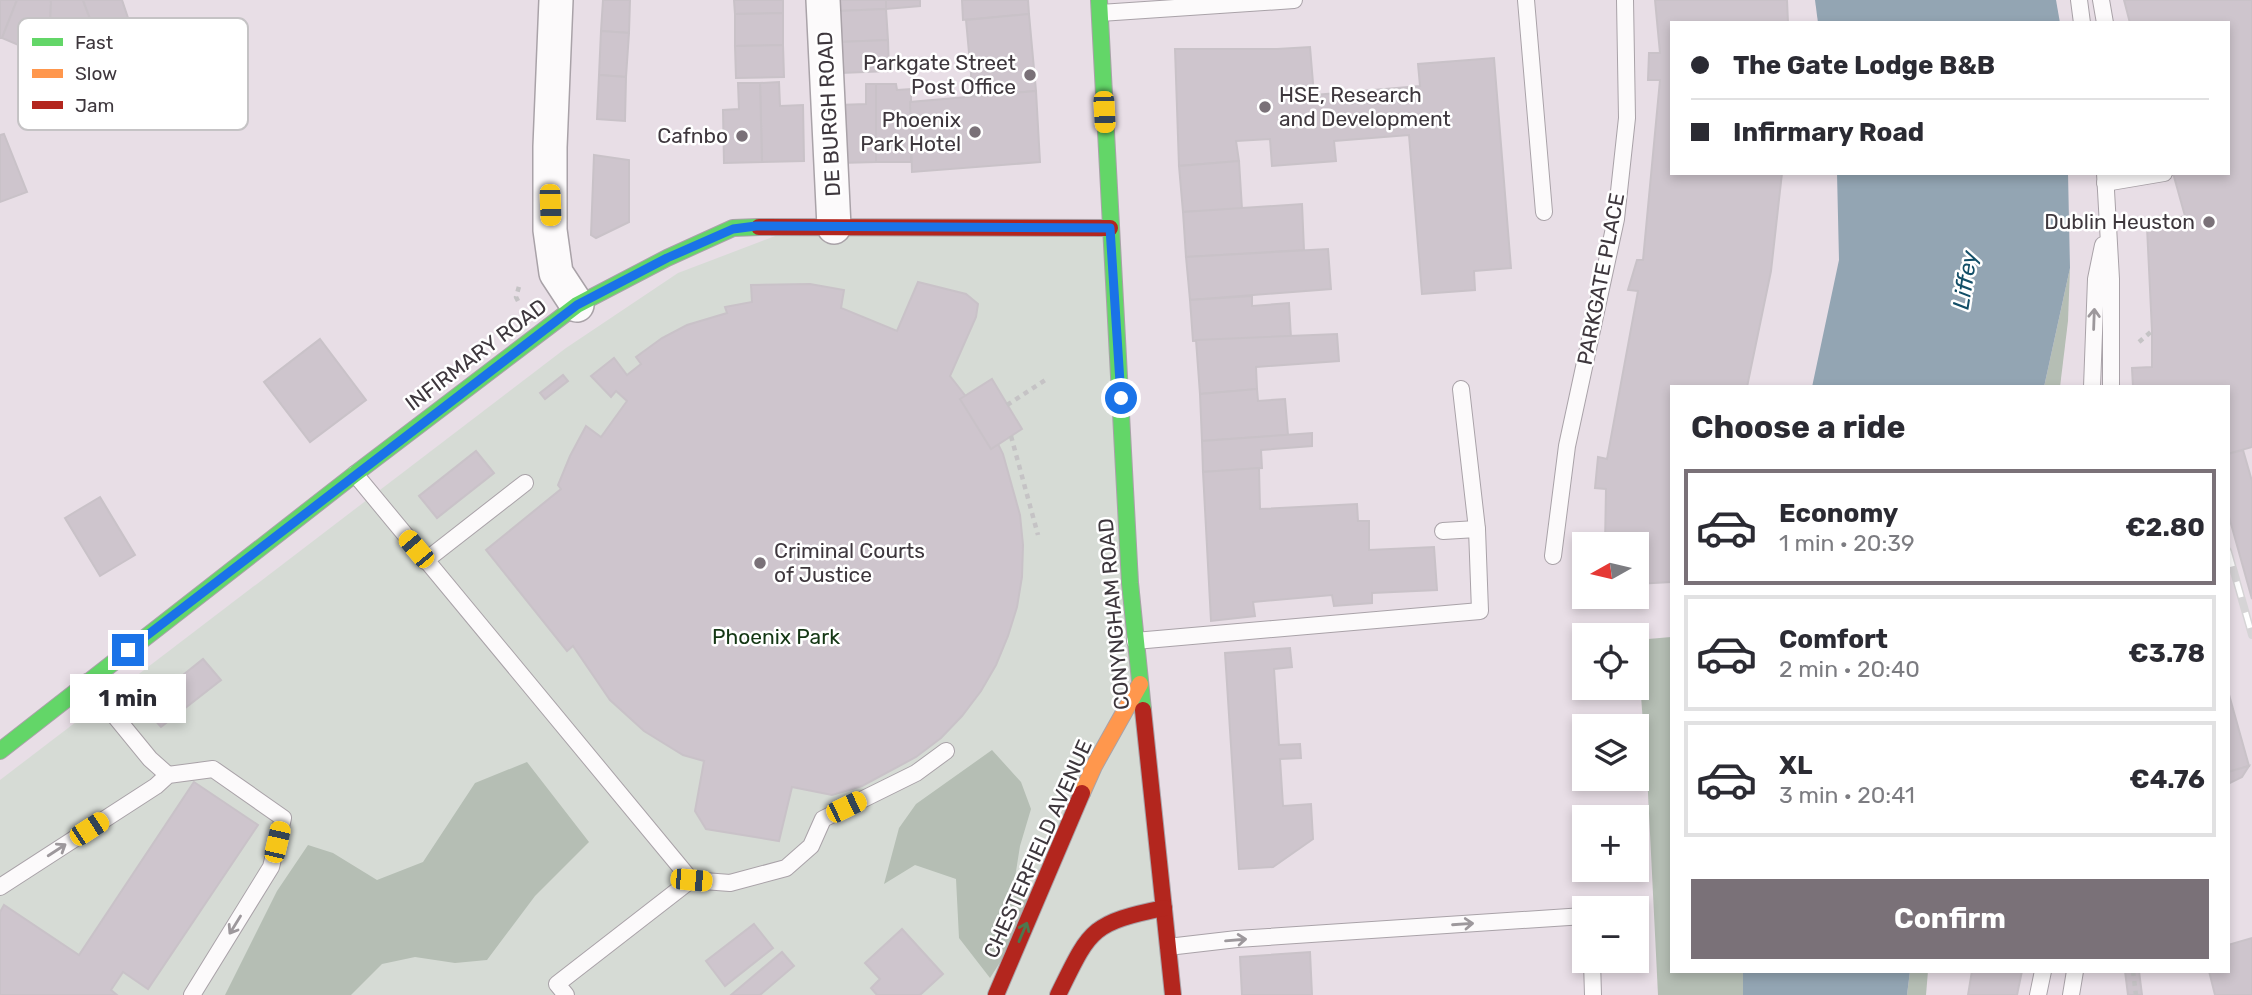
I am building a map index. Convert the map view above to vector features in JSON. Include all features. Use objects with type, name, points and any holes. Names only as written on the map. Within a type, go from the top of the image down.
[{"type":"main road","name":"CONYNGHAM ROAD","points":[[1099,7],[1130,583],[1173,995]]},
{"type":"main road","name":"INFIRMARY ROAD","points":[[0,751],[87,681],[577,305],[667,258],[733,229],[756,226],[1110,228]]},
{"type":"main road","name":"CHESTERFIELD AVENUE","points":[[996,995],[1094,766],[1140,684]]},
{"type":"main road","points":[[1058,995],[1083,943],[1107,923],[1132,914],[1164,908]]},
{"type":"street","points":[[555,0],[550,230],[556,273],[577,305]]},
{"type":"street","name":"DE BURGH ROAD","points":[[823,0],[835,227]]},
{"type":"lane","points":[[1099,7],[1223,5],[1294,0]]},
{"type":"lane","points":[[1526,0],[1544,212]]},
{"type":"lane","name":"PARKGATE PLACE","points":[[1553,556],[1567,446],[1616,219],[1627,118],[1625,0]]},
{"type":"lane","points":[[2079,0],[2082,21]]},
{"type":"lane","points":[[2101,0],[2105,21]]},
{"type":"lane","points":[[2111,385],[2111,279],[2105,178],[2140,175]]},
{"type":"lane","points":[[2092,385],[2096,279],[2107,225]]},
{"type":"lane","points":[[1135,641],[1480,611],[1477,529],[1461,389]]},
{"type":"lane","points":[[355,474],[691,880]]},
{"type":"lane","points":[[425,561],[525,483]]},
{"type":"lane","points":[[1443,531],[1477,529]]},
{"type":"lane","points":[[87,681],[150,759],[162,780]]},
{"type":"lane","points":[[566,995],[557,984],[691,880],[730,883],[786,868],[811,846],[823,819],[916,773],[946,751]]},
{"type":"lane","points":[[0,887],[162,780],[213,769],[283,818],[271,867],[192,995]]},
{"type":"lane","points":[[1168,947],[1237,939],[1572,917]]},
{"type":"lane","points":[[1592,973],[1593,995]]},
{"type":"lane","points":[[2038,995],[2043,973]]},
{"type":"lane","points":[[2071,995],[2075,973]]},
{"type":"path","points":[[1007,405],[1047,379]]},
{"type":"path","points":[[1011,436],[1038,535]]},
{"type":"path","points":[[2133,973],[2136,995]]},
{"type":"green space","name":"Phoenix Park","points":[[799,227],[1110,228],[1173,995],[0,995],[0,780],[566,348],[678,273]]},
{"type":"shaded area","points":[[2070,268],[2068,321],[2060,385],[2044,385]]},
{"type":"shaded area","points":[[1670,637],[1670,973],[1743,973],[1743,995],[1658,995],[1648,791],[1649,714],[1642,714],[1641,700],[1649,700],[1649,639]]},
{"type":"shaded area","points":[[992,750],[1021,782],[1031,809],[1020,846],[1014,884],[1035,908],[990,978],[959,938],[956,879],[915,865],[884,884],[899,828],[916,804]]},
{"type":"shaded area","points":[[527,762],[589,842],[535,896],[487,960],[455,963],[415,957],[382,964],[351,995],[225,995],[277,891],[308,845],[333,853],[377,880],[423,862],[475,783]]},
{"type":"shaded area","points":[[1910,973],[1928,973],[1926,995],[1907,995]]},
{"type":"water","points":[[1815,0],[2056,0],[2060,21],[1818,21]]},
{"type":"water","name":"Liffey","points":[[1837,175],[2068,175],[2070,268],[2044,385],[1812,385],[1839,260]]},
{"type":"water","points":[[1743,973],[1910,973],[1907,995],[1743,995]]},
{"type":"building","points":[[0,0],[17,0],[2,38],[0,38]]},
{"type":"building","points":[[17,0],[51,0],[50,18],[18,18],[18,45],[2,38]]},
{"type":"building","points":[[51,0],[83,0],[90,18],[50,18]]},
{"type":"building","points":[[83,0],[122,0],[128,18],[90,18]]},
{"type":"building","points":[[603,0],[630,0],[629,33],[601,31]]},
{"type":"building","points":[[734,0],[783,0],[783,13],[735,14]]},
{"type":"building","points":[[837,0],[886,0],[886,9],[838,11]]},
{"type":"building","points":[[886,0],[920,0],[920,6],[886,9]]},
{"type":"building","points":[[962,0],[1028,0],[1029,14],[963,20]]},
{"type":"building","points":[[1655,0],[1787,0],[1788,21],[1670,21],[1670,175],[1782,175],[1771,271],[1747,385],[1670,385],[1670,582],[1649,583],[1649,532],[1605,532],[1606,489],[1595,488],[1598,457],[1607,459],[1638,291],[1628,290],[1637,260],[1643,260],[1660,80],[1648,80],[1649,53],[1660,53]]},
{"type":"building","name":"Dublin Heuston","points":[[2124,0],[2252,0],[2252,447],[2230,453],[2230,385],[2133,385],[2132,368],[2152,367],[2147,227],[2185,216],[2174,175],[2230,175],[2230,21],[2129,21]]},
{"type":"building","points":[[886,9],[888,40],[839,42],[838,11]]},
{"type":"building","points":[[783,13],[783,45],[735,46],[735,14]]},
{"type":"building","points":[[1029,14],[1036,91],[973,96],[966,20]]},
{"type":"building","points":[[601,31],[629,33],[626,77],[599,75]]},
{"type":"building","points":[[888,40],[889,71],[841,73],[839,42]]},
{"type":"building","points":[[783,45],[784,77],[736,78],[735,46]]},
{"type":"building","points":[[1310,47],[1314,95],[1420,86],[1418,64],[1494,58],[1511,268],[1474,271],[1475,290],[1422,294],[1409,135],[1334,141],[1336,161],[1272,166],[1270,139],[1236,141],[1239,161],[1179,166],[1175,49]]},
{"type":"building","points":[[599,75],[626,77],[625,121],[597,119]]},
{"type":"building","points":[[779,82],[780,106],[803,105],[804,161],[762,162],[760,83]]},
{"type":"building","name":"Cafnbo","points":[[738,83],[760,83],[762,162],[724,163],[723,110],[739,109]]},
{"type":"building","points":[[866,84],[876,84],[876,162],[840,163],[839,105],[866,104]]},
{"type":"building","points":[[876,84],[896,84],[897,90],[911,89],[911,162],[876,162]]},
{"type":"building","name":"Phoenix Park Hotel","points":[[1036,91],[1040,162],[912,172],[910,102]]},
{"type":"building","points":[[4,134],[27,192],[0,202],[0,135]]},
{"type":"building","points":[[594,155],[629,160],[629,222],[596,238],[591,235]]},
{"type":"building","points":[[1239,161],[1242,209],[1183,212],[1179,166]]},
{"type":"building","points":[[1302,204],[1304,250],[1186,257],[1183,212]]},
{"type":"building","points":[[1328,249],[1331,289],[1190,300],[1186,257]]},
{"type":"building","name":"Criminal Courts of Justice","points":[[918,282],[966,294],[978,304],[976,317],[950,376],[989,426],[1003,454],[1020,515],[1022,577],[1008,636],[996,665],[962,716],[941,738],[916,757],[862,786],[832,795],[792,787],[779,841],[706,829],[695,811],[704,761],[683,755],[644,731],[610,700],[573,646],[567,651],[486,550],[561,489],[558,485],[586,426],[601,437],[627,401],[616,391],[611,397],[591,376],[614,358],[627,375],[641,364],[636,357],[662,338],[687,325],[727,313],[725,307],[752,302],[751,285],[810,284],[844,290],[841,308],[897,331]]},
{"type":"building","points":[[1252,296],[1252,306],[1289,303],[1291,338],[1193,341],[1190,300]]},
{"type":"building","points":[[1337,334],[1339,361],[1256,367],[1257,389],[1200,394],[1196,340]]},
{"type":"building","points":[[320,339],[366,400],[310,442],[264,382]]},
{"type":"building","points":[[563,375],[568,381],[545,399],[540,393]]},
{"type":"building","points":[[992,379],[1022,429],[991,449],[960,399]]},
{"type":"building","points":[[1257,389],[1258,401],[1285,399],[1288,435],[1202,441],[1200,394]]},
{"type":"building","points":[[1312,433],[1312,446],[1261,450],[1262,468],[1203,472],[1202,441]]},
{"type":"building","points":[[2243,450],[2252,481],[2252,599],[2230,520],[2230,453]]},
{"type":"building","points":[[476,451],[494,473],[437,518],[419,496]]},
{"type":"building","points":[[1259,468],[1260,509],[1357,504],[1358,521],[1369,521],[1369,550],[1434,547],[1437,590],[1372,593],[1372,603],[1334,606],[1332,595],[1253,602],[1255,616],[1211,621],[1203,472]]},
{"type":"building","points":[[100,497],[135,555],[100,576],[65,518]]},
{"type":"building","points":[[1290,648],[1292,667],[1274,669],[1279,745],[1300,744],[1301,758],[1280,759],[1283,806],[1311,804],[1313,839],[1273,867],[1239,869],[1225,653]]},
{"type":"building","points":[[203,659],[221,680],[161,727],[154,719],[132,716]]},
{"type":"building","points":[[2230,698],[2249,766],[2230,771]]},
{"type":"building","points":[[2249,766],[2242,777],[2230,783],[2230,771]]},
{"type":"building","points":[[194,782],[258,825],[148,989],[123,972],[111,990],[117,995],[0,995],[0,912],[4,905],[79,955]]},
{"type":"building","points":[[754,924],[773,948],[725,986],[706,961]]},
{"type":"building","points":[[902,929],[943,974],[920,995],[877,995],[871,988],[880,979],[865,963]]},
{"type":"building","points":[[2252,938],[2252,995],[2215,995],[2210,973],[2230,973],[2230,944]]},
{"type":"building","points":[[782,952],[794,966],[760,995],[731,995]]},
{"type":"building","points":[[1310,952],[1312,995],[1242,995],[1240,957]]},
{"type":"building","points":[[1972,973],[2022,973],[2017,995],[1968,995]]},
{"type":"building","points":[[2125,973],[2139,973],[2142,995],[2128,995]]},
{"type":"railway","points":[[2230,558],[2252,635]]},
{"type":"traffic: fast","points":[[1099,0],[1130,583],[1143,710]]},
{"type":"traffic: fast","points":[[0,751],[577,305],[667,258],[733,228],[759,227]]},
{"type":"traffic: slow","points":[[1082,793],[1140,684]]},
{"type":"traffic: jam","points":[[759,227],[1110,228]]},
{"type":"traffic: jam","points":[[1143,710],[1173,995]]},
{"type":"traffic: jam","points":[[996,995],[1082,793]]},
{"type":"traffic: jam","points":[[1058,995],[1078,956],[1095,933],[1121,919],[1164,908]]},
{"type":"place","name":"Parkgate Street Post Office","points":[[1030,75]]},
{"type":"place","name":"HSE, Research and Development","points":[[1265,107]]},
{"type":"place","name":"Phoenix Park Hotel","points":[[975,132]]},
{"type":"place","name":"Cafnbo","points":[[742,136]]},
{"type":"place","name":"Dublin Heuston","points":[[2209,222]]},
{"type":"place","name":"Criminal Courts of Justice","points":[[760,563]]},
{"type":"route","points":[[128,650],[577,305],[667,258],[733,229],[756,226],[1110,228],[1121,398]]}]
